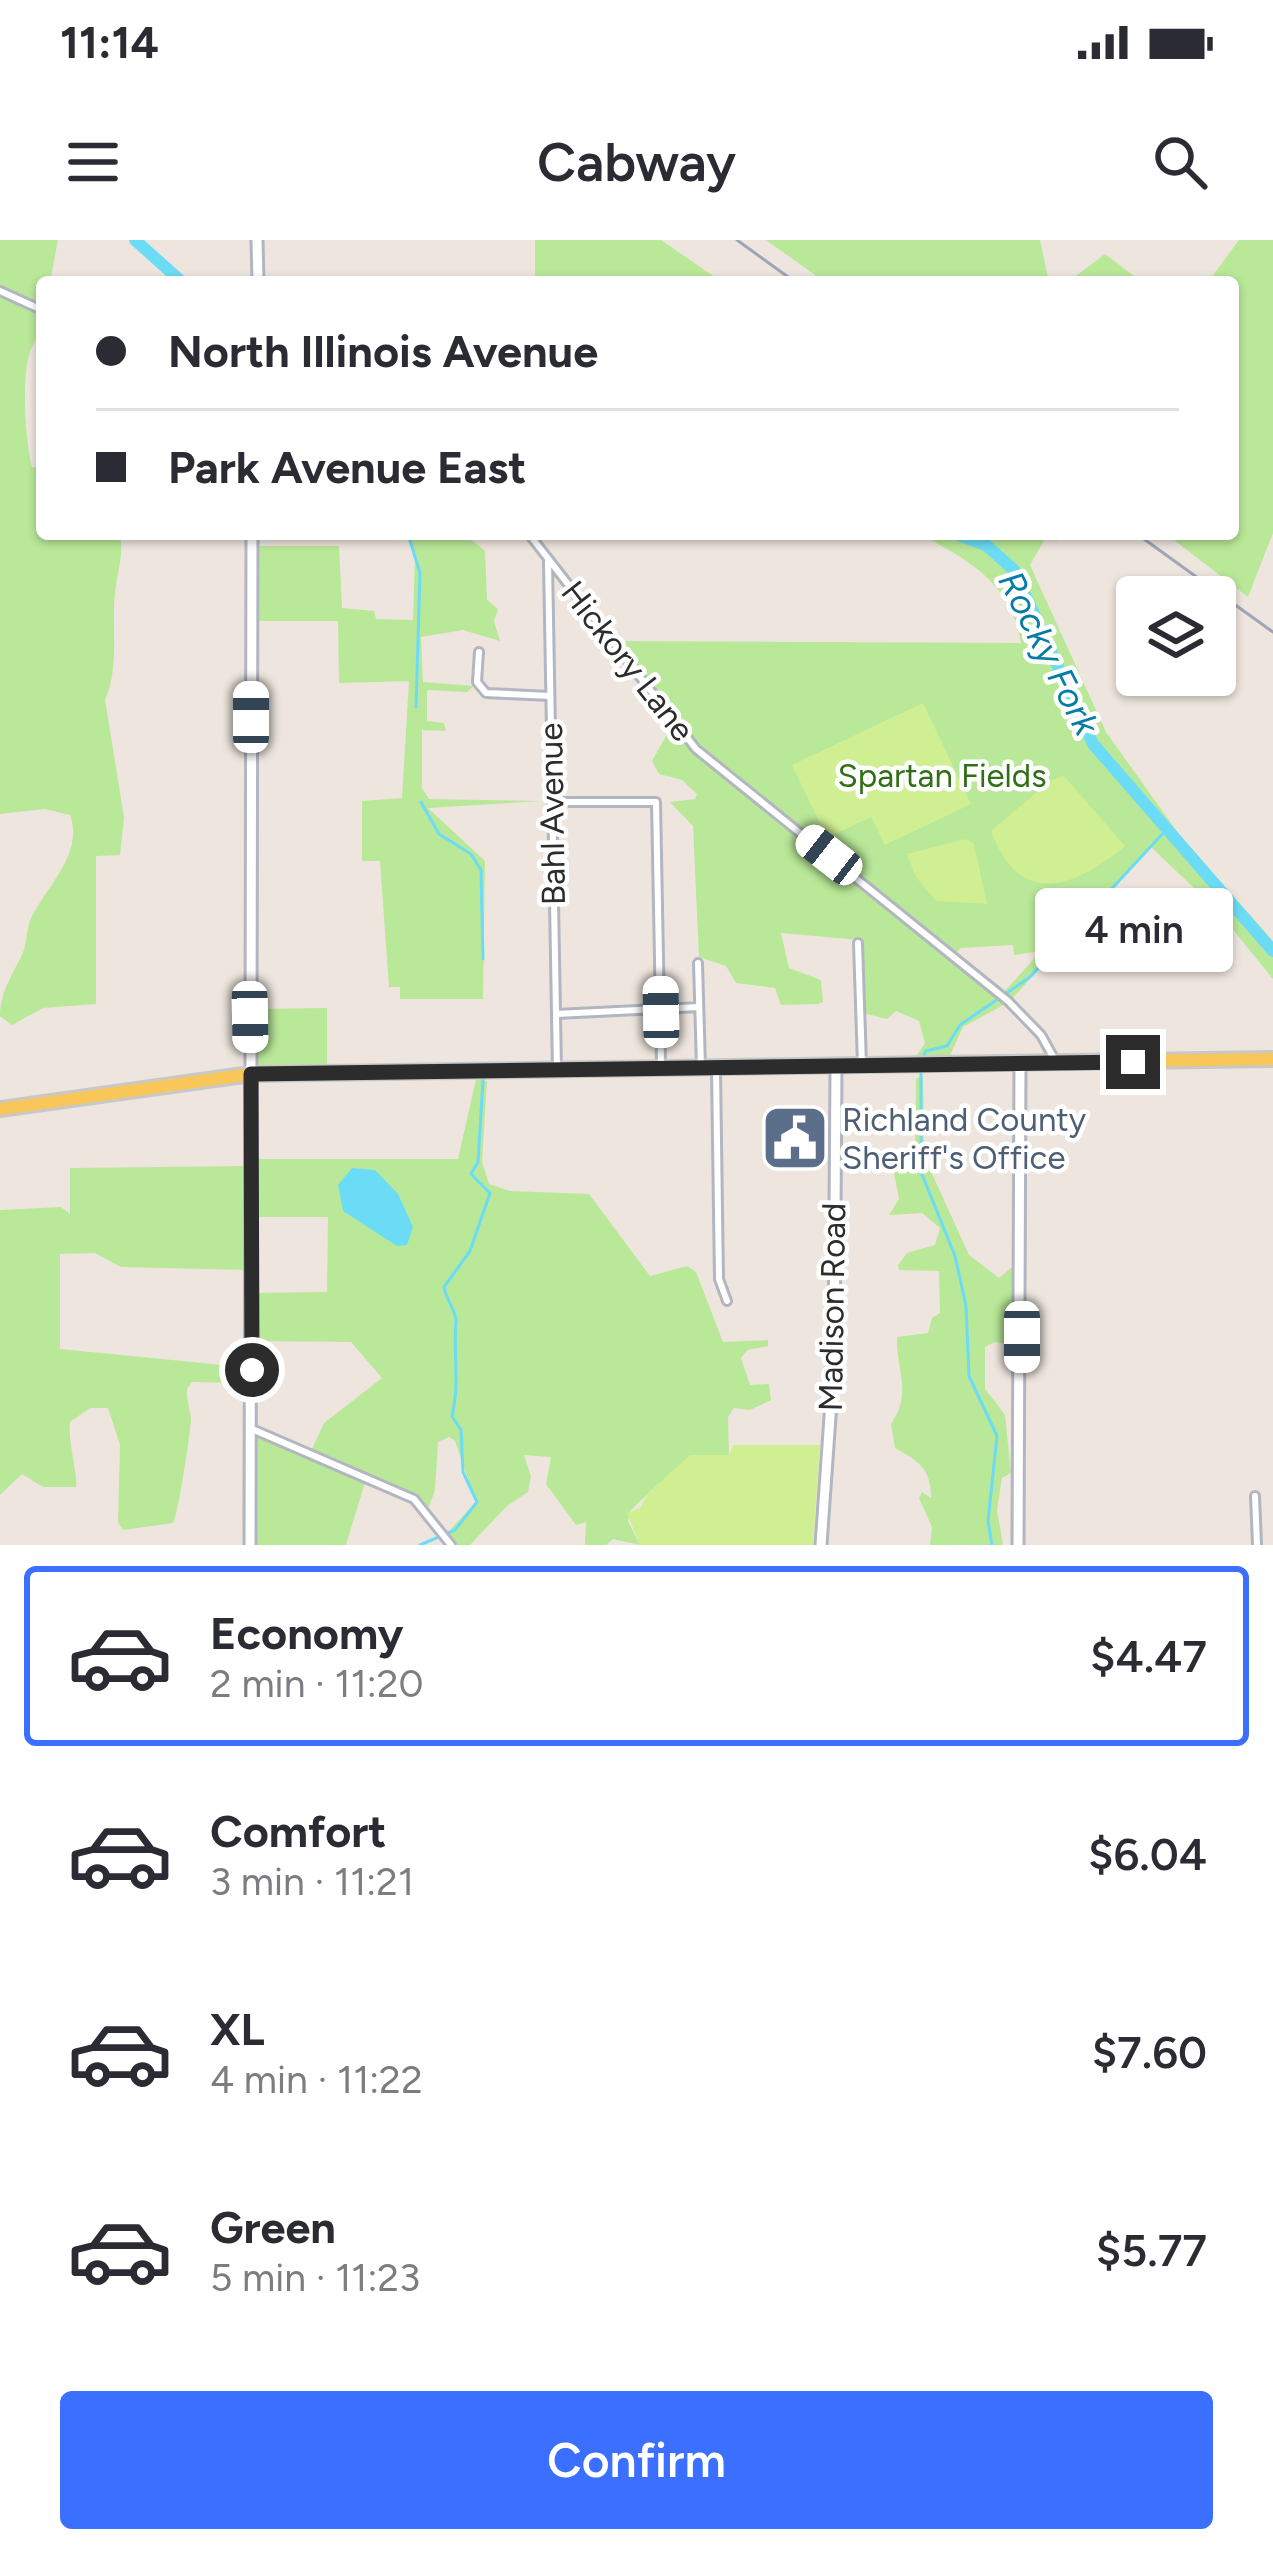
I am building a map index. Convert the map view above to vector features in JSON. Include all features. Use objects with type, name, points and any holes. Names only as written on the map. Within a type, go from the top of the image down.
[{"type":"main road","points":[[0,1109],[251,1074],[836,1070],[1273,1059]]},
{"type":"street","points":[[257,240],[258,276]]},
{"type":"street","points":[[0,292],[36,307]]},
{"type":"street","points":[[250,1545],[252,540]]},
{"type":"street","name":"Hickory Lane","points":[[534,540],[696,749],[1005,998],[1041,1035],[1057,1064]]},
{"type":"street","name":"Bahl Avenue","points":[[548,558],[557,1071]]},
{"type":"street","points":[[479,652],[477,682],[486,693],[550,696]]},
{"type":"street","points":[[552,802],[654,799],[662,1070]]},
{"type":"street","points":[[858,943],[862,1069]]},
{"type":"street","points":[[698,963],[719,1279],[727,1301]]},
{"type":"street","points":[[556,1014],[699,1007]]},
{"type":"street","points":[[1018,1545],[1020,1065]]},
{"type":"street","name":"Madison Road","points":[[821,1545],[834,1360],[836,1070]]},
{"type":"street","points":[[251,1428],[398,1490],[425,1508],[447,1538]]},
{"type":"street","points":[[1255,1496],[1257,1545]]},
{"type":"green space","points":[[0,240],[58,240],[51,276],[36,276],[36,303],[0,288]]},
{"type":"green space","points":[[535,240],[661,240],[713,276],[535,276]]},
{"type":"green space","points":[[766,240],[1040,240],[1048,276],[817,276]]},
{"type":"green space","points":[[1239,240],[1273,240],[1273,533],[1248,597],[1236,588],[1236,576],[1221,576],[1174,540],[1239,540],[1239,276],[1212,276]]},
{"type":"green space","points":[[1105,254],[1134,276],[1076,276]]},
{"type":"green space","points":[[0,295],[36,310],[36,337],[25,390],[32,467],[36,467],[36,540],[120,540],[114,661],[105,700],[124,817],[120,855],[96,856],[96,1004],[43,1008],[12,1025],[0,1016],[31,918],[62,869],[73,829],[70,815],[45,809],[0,814]]},
{"type":"green space","points":[[408,540],[471,540],[485,551],[487,600],[498,609],[494,621],[500,641],[463,630],[421,637],[423,682],[474,686],[467,692],[427,690],[427,721],[444,723],[446,731],[422,730],[422,788],[429,799],[542,801],[428,808],[485,861],[483,999],[400,999],[400,987],[389,987],[380,861],[362,861],[362,801],[402,798],[409,681],[339,683],[338,621],[255,621],[255,546],[339,546],[342,608],[374,611],[376,619],[413,620],[415,556]]},
{"type":"green space","name":"Spartan Fields","points":[[930,540],[1044,540],[1030,565],[1106,732],[1181,837],[1273,941],[1273,979],[1217,910],[1150,846],[1011,1000],[1003,993],[1041,951],[1014,955],[1013,945],[961,948],[956,953],[708,757],[615,641],[1021,643],[1016,622],[998,589]]},
{"type":"green space","points":[[923,703],[971,804],[885,845],[871,817],[827,838],[792,765]]},
{"type":"green space","points":[[671,727],[704,762],[1007,1003],[963,1027],[947,1062],[912,1063],[925,1043],[919,1021],[896,1011],[887,1019],[863,1013],[860,940],[781,933],[789,968],[821,980],[823,1002],[818,1004],[781,1005],[775,988],[736,983],[726,966],[699,957],[693,826],[670,802],[695,799],[697,794],[682,780],[659,774],[652,761]]},
{"type":"green space","points":[[1064,776],[1125,846],[1069,880],[1033,881],[1003,856],[991,831],[1050,781]]},
{"type":"green space","points":[[966,839],[974,844],[987,904],[936,901],[916,877],[907,854]]},
{"type":"green space","points":[[327,1008],[327,1068],[255,1068],[255,1009]]},
{"type":"green space","points":[[923,1076],[924,1156],[969,1255],[999,1278],[1018,1262],[1018,1345],[995,1342],[985,1347],[985,1389],[1005,1415],[1011,1473],[1002,1478],[997,1510],[1003,1545],[930,1545],[932,1527],[919,1498],[922,1492],[931,1498],[929,1480],[917,1462],[895,1448],[891,1424],[902,1391],[897,1337],[928,1333],[932,1318],[940,1313],[939,1271],[899,1270],[898,1265],[907,1253],[935,1245],[940,1228],[922,1213],[889,1215],[899,1199],[893,1168],[841,1168],[915,1161],[916,1079]]},
{"type":"green space","points":[[476,1079],[487,1081],[482,1162],[489,1184],[510,1191],[589,1194],[650,1276],[687,1266],[696,1272],[723,1342],[768,1340],[768,1346],[748,1350],[741,1358],[750,1385],[769,1384],[771,1400],[750,1410],[734,1408],[728,1417],[729,1455],[658,1484],[630,1511],[628,1521],[640,1545],[613,1539],[606,1545],[585,1545],[586,1522],[576,1525],[546,1484],[551,1457],[524,1455],[531,1476],[528,1492],[507,1506],[470,1545],[456,1545],[448,1532],[476,1502],[455,1441],[449,1437],[438,1442],[435,1490],[429,1507],[393,1484],[312,1449],[324,1423],[382,1378],[351,1342],[255,1341],[256,1293],[327,1292],[328,1217],[256,1217],[256,1159],[458,1159]]},
{"type":"green space","points":[[249,1166],[249,1270],[121,1267],[95,1253],[60,1254],[60,1349],[233,1366],[241,1374],[239,1383],[192,1382],[187,1389],[191,1418],[173,1523],[123,1530],[118,1522],[120,1445],[108,1408],[90,1408],[70,1422],[76,1487],[43,1487],[22,1474],[0,1495],[0,1210],[61,1207],[70,1214],[70,1168]]},
{"type":"green space","points":[[257,1436],[366,1479],[346,1545],[253,1545]]},
{"type":"green space","points":[[733,1445],[820,1445],[813,1545],[640,1545],[627,1513],[640,1508],[648,1493],[690,1455],[729,1455]]},
{"type":"water","points":[[352,1168],[375,1170],[398,1194],[413,1227],[407,1245],[397,1246],[343,1211],[338,1185]]},
{"type":"waterway","name":"Rocky Fork","points":[[135,240],[175,276]]},
{"type":"waterway","points":[[410,540],[420,573],[416,707]]},
{"type":"waterway","name":"Rocky Fork","points":[[972,540],[986,545],[1014,570],[1093,744],[1273,951]]},
{"type":"waterway","points":[[421,802],[439,834],[471,854],[481,870],[483,959]]},
{"type":"waterway","points":[[921,1060],[926,1051],[947,1046],[960,1025],[1030,977],[1167,829]]},
{"type":"waterway","points":[[921,1069],[921,1172],[955,1256],[966,1306],[969,1376],[997,1436],[988,1521],[992,1545]]},
{"type":"waterway","points":[[420,1545],[455,1530],[477,1502],[463,1472],[461,1430],[452,1416],[456,1318],[444,1287],[470,1251],[490,1193],[471,1174],[478,1162],[483,1080]]},
{"type":"railway","points":[[737,240],[787,276]]},
{"type":"railway","points":[[1145,540],[1273,632]]},
{"type":"place","name":"Richland County Sheriff's Office","points":[[795,1138]]},
{"type":"route","points":[[252,1370],[251,1074],[836,1070],[1133,1062]]}]
